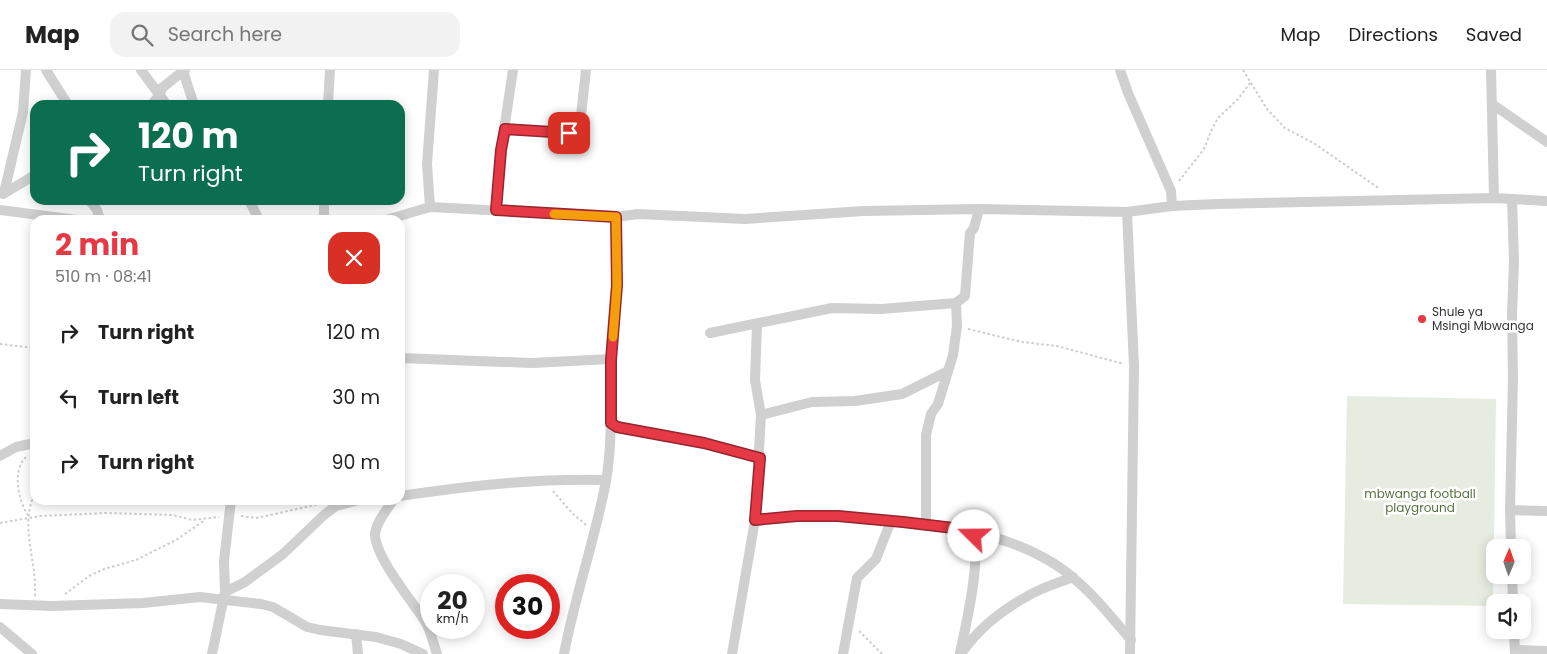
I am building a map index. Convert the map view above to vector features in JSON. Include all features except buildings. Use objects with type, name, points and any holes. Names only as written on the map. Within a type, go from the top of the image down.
[{"type":"street","points":[[2,195],[23,112],[26,70]]},
{"type":"street","points":[[46,70],[65,100]]},
{"type":"street","points":[[141,70],[164,100]]},
{"type":"street","points":[[156,100],[160,95],[162,88],[184,70],[193,100]]},
{"type":"street","points":[[328,100],[330,70]]},
{"type":"street","points":[[430,207],[428,164],[434,70]]},
{"type":"street","points":[[496,210],[501,150],[513,70]]},
{"type":"street","points":[[505,129],[569,133],[580,125],[586,70]]},
{"type":"street","points":[[1120,70],[1128,93],[1171,190],[1172,206]]},
{"type":"street","points":[[1126,70],[1128,93]]},
{"type":"street","points":[[1491,70],[1494,198]]},
{"type":"street","points":[[1492,104],[1547,142]]},
{"type":"street","points":[[2,195],[30,178]]},
{"type":"street","points":[[403,215],[430,207],[616,217],[638,214],[745,219],[864,211],[979,209],[1127,212],[1172,206],[1377,200],[1494,198],[1547,201]]},
{"type":"street","points":[[1511,539],[1514,378],[1512,199]]},
{"type":"street","points":[[710,333],[832,308],[881,309],[956,303],[965,296],[970,233],[974,228],[979,209]]},
{"type":"street","points":[[0,210],[38,215]]},
{"type":"street","points":[[1127,212],[1134,366],[1130,654]]},
{"type":"street","points":[[564,654],[571,614],[595,533],[606,480],[611,423],[611,360],[617,285],[616,217]]},
{"type":"street","points":[[926,524],[926,435],[931,414],[938,404],[953,355],[957,326],[956,303]]},
{"type":"street","points":[[732,654],[755,520],[760,458],[761,415],[755,380],[757,324]]},
{"type":"street","points":[[405,358],[532,364],[611,360]]},
{"type":"street","points":[[761,415],[812,402],[854,402],[902,394],[948,371]]},
{"type":"street","points":[[611,423],[617,427],[704,443],[760,458]]},
{"type":"street","points":[[0,456],[16,447],[30,444]]},
{"type":"street","points":[[405,495],[454,488],[543,480],[606,480]]},
{"type":"street","points":[[212,654],[224,597],[224,562],[230,505]]},
{"type":"street","points":[[224,597],[283,554],[324,515],[340,505]]},
{"type":"street","points":[[390,505],[376,529],[375,536],[378,546],[385,561],[426,623],[437,654]]},
{"type":"street","points":[[1510,510],[1547,510]]},
{"type":"street","points":[[755,520],[797,516],[838,516],[970,530],[1015,545],[1051,562],[1073,577],[1131,640]]},
{"type":"street","points":[[843,654],[856,578],[876,559],[891,521]]},
{"type":"street","points":[[961,654],[975,579],[975,539],[970,530]]},
{"type":"street","points":[[961,654],[970,641],[988,623],[1027,596],[1073,577]]},
{"type":"street","points":[[0,604],[52,606],[143,603],[200,597],[224,597],[273,607],[308,627],[356,634],[400,644],[423,654]]},
{"type":"street","points":[[0,627],[32,654]]},
{"type":"street","points":[[356,634],[358,654]]},
{"type":"street","points":[[1514,639],[1515,652],[1547,651]]},
{"type":"path","points":[[1242,70],[1276,120],[1285,128],[1332,155],[1382,191],[1377,200]]},
{"type":"path","points":[[1171,190],[1204,149],[1210,131],[1218,118],[1238,99],[1250,82]]},
{"type":"path","points":[[957,326],[1022,342],[1057,346],[1134,366]]},
{"type":"path","points":[[0,344],[30,347]]},
{"type":"path","points":[[30,454],[22,461],[18,475],[22,501],[28,516],[35,580],[34,605]]},
{"type":"path","points":[[543,480],[572,513],[595,533]]},
{"type":"path","points":[[28,516],[31,505]]},
{"type":"path","points":[[0,523],[28,516],[128,513],[174,515],[189,520],[205,520],[229,515],[257,518],[314,505]]},
{"type":"path","points":[[332,505],[336,506]]},
{"type":"path","points":[[52,606],[89,576],[104,569],[136,560],[176,540],[205,520]]},
{"type":"path","points":[[850,619],[858,630],[882,654]]},
{"type":"green space","name":"mbwanga football playground","points":[[1347,396],[1496,399],[1494,539],[1486,539],[1486,584],[1493,584],[1493,594],[1486,594],[1486,606],[1343,604]]},
{"type":"slow traffic","points":[[554,214],[616,217],[617,285],[613,337]]},
{"type":"place","name":"Shule ya Msingi Mbwanga","points":[[1422,319]]},
{"type":"route","points":[[569,133],[505,129],[501,150],[496,210],[616,217],[617,285],[611,360],[611,423],[617,427],[634,431],[704,443],[760,458],[755,520],[797,516],[838,516],[950,527],[970,530],[974,536]]}]
